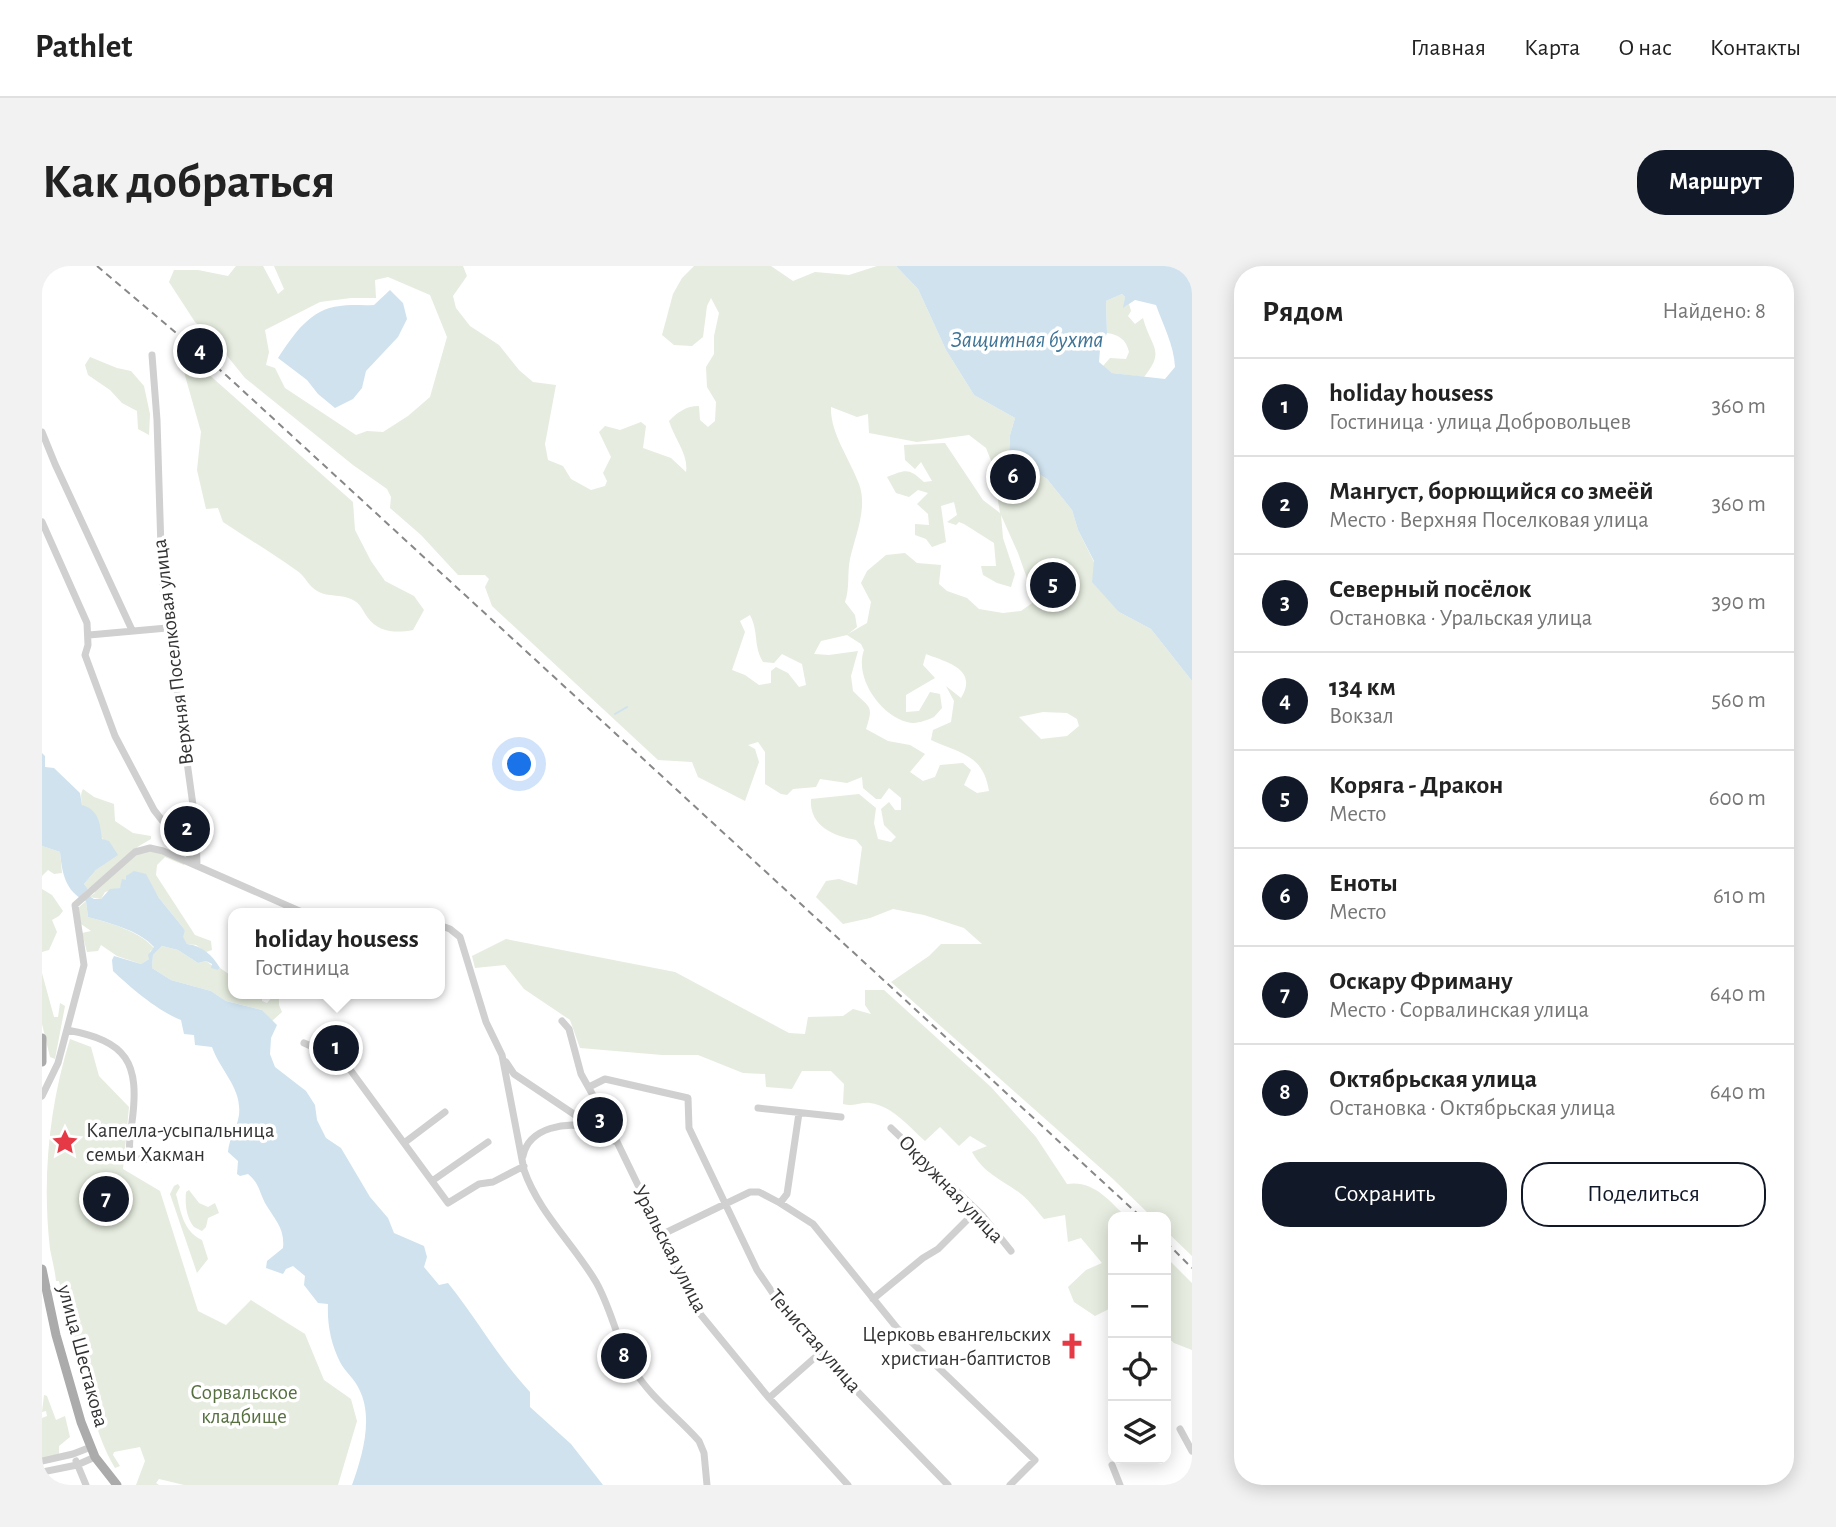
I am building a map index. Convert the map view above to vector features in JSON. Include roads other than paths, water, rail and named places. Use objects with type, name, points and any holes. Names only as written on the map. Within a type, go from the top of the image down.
[{"type":"main road","points":[[42,1038],[42,1062]]},
{"type":"main road","name":"улица Шестакова","points":[[42,1269],[73,1397],[95,1457],[117,1485]]},
{"type":"street","name":"Верхняя Поселковая улица","points":[[152,355],[161,569],[196,827],[197,866]]},
{"type":"street","points":[[42,432],[132,630]]},
{"type":"street","points":[[42,522],[82,610],[89,635],[85,655],[115,736],[154,810],[197,866]]},
{"type":"street","points":[[89,635],[167,628]]},
{"type":"street","points":[[42,1096],[58,1063],[84,965],[84,951],[74,909],[77,901],[132,855],[144,849],[163,851],[293,908]]},
{"type":"street","points":[[445,927],[460,937],[486,1022],[514,1074],[617,1144]]},
{"type":"street","name":"Уральская улица","points":[[562,1021],[569,1028],[581,1074],[701,1315],[769,1398],[848,1485]]},
{"type":"street","points":[[67,1030],[89,1034],[110,1043],[117,1048],[129,1066],[136,1093],[130,1142],[132,1159],[203,1159]]},
{"type":"street","points":[[304,1043],[343,1060],[448,1203],[479,1184],[493,1182],[523,1166]]},
{"type":"street","points":[[502,1055],[523,1166],[529,1183],[543,1209],[596,1282],[635,1372],[699,1441],[704,1453],[707,1485]]},
{"type":"street","name":"Тенистая улица","points":[[589,1087],[605,1079],[688,1098],[689,1128],[757,1270],[787,1314],[820,1353],[948,1485]]},
{"type":"street","points":[[758,1108],[841,1117]]},
{"type":"street","points":[[404,1143],[445,1112]]},
{"type":"street","points":[[780,1203],[787,1194],[799,1113]]},
{"type":"street","points":[[523,1156],[530,1141],[553,1128],[578,1125],[599,1130]]},
{"type":"street","name":"Окружная улица","points":[[891,1128],[982,1215],[1011,1251]]},
{"type":"street","points":[[432,1181],[488,1142]]},
{"type":"street","points":[[663,1234],[724,1202],[750,1192],[759,1192],[813,1224],[897,1328],[1035,1460],[1010,1485]]},
{"type":"street","points":[[873,1299],[923,1258],[939,1249],[976,1211]]},
{"type":"street","points":[[769,1398],[820,1353]]},
{"type":"street","points":[[1180,1429],[1192,1451]]},
{"type":"street","points":[[42,1461],[91,1447]]},
{"type":"street","points":[[73,1454],[86,1485]]},
{"type":"street","points":[[42,1472],[77,1465],[95,1457]]},
{"type":"street","points":[[1112,1465],[1120,1485]]},
{"type":"water","name":"Защитная бухта","points":[[896,266],[1192,266],[1192,681],[1151,629],[1119,612],[1092,582],[1094,561],[1078,530],[1072,510],[1047,479],[1009,455],[1010,435],[1015,418],[974,395],[946,350],[918,289]],"holes":[[[1122,294],[1125,297],[1123,308],[1135,300],[1156,305],[1170,343],[1175,367],[1165,379],[1112,373],[1099,362],[1100,350],[1107,333],[1106,301]]]},
{"type":"water","points":[[390,290],[403,303],[407,319],[398,337],[366,371],[362,388],[353,399],[335,408],[318,394],[307,380],[278,358],[311,317],[329,308],[344,305],[374,305]]},
{"type":"water","points":[[42,753],[45,756],[45,767],[54,768],[80,793],[82,805],[92,810],[98,818],[102,839],[109,841],[118,855],[96,870],[84,884],[88,889],[84,893],[94,899],[101,899],[110,889],[120,888],[122,879],[126,880],[126,876],[134,871],[146,874],[159,898],[185,930],[183,937],[187,944],[206,952],[220,968],[211,968],[212,964],[206,961],[198,963],[178,950],[162,946],[153,955],[152,968],[171,980],[211,991],[226,1001],[262,1010],[277,1025],[271,1038],[270,1054],[275,1067],[306,1091],[315,1105],[317,1120],[326,1138],[341,1148],[370,1197],[388,1218],[394,1233],[424,1246],[427,1257],[424,1267],[439,1285],[448,1283],[530,1392],[530,1407],[571,1444],[603,1485],[352,1485],[363,1450],[366,1412],[357,1385],[342,1366],[334,1348],[328,1304],[318,1303],[304,1285],[305,1276],[293,1266],[283,1274],[266,1268],[267,1261],[283,1248],[282,1235],[258,1187],[248,1174],[237,1174],[238,1161],[228,1152],[238,1120],[239,1105],[234,1088],[212,1047],[195,1045],[194,1035],[184,1034],[181,1020],[154,1005],[113,971],[114,956],[141,964],[149,959],[148,955],[154,947],[132,932],[88,917],[86,901],[73,892],[66,881],[60,852],[42,846]]},
{"type":"waterway","points":[[615,714],[627,707]]},
{"type":"railway","points":[[97,266],[227,376],[1136,1212]]},
{"type":"railway","points":[[1171,1247],[1192,1268]]},
{"type":"place","name":"134 км","points":[[200,351]]},
{"type":"place","name":"Еноты","points":[[1013,477]]},
{"type":"place","name":"Коряга - Дракон","points":[[1053,585]]},
{"type":"place","name":"Мангуст, борющийся со змеёй","points":[[187,829]]},
{"type":"place","name":"holiday housess","points":[[336,1048]]},
{"type":"place","name":"Северный посёлок","points":[[600,1120]]},
{"type":"place","name":"Капелла-усыпальница семьи Хакман","points":[[65,1142]]},
{"type":"place","name":"Оскару Фриману","points":[[106,1199]]},
{"type":"place","name":"Церковь евангельских христиан-баптистов","points":[[1072,1346]]},
{"type":"place","name":"Октябрьская улица","points":[[624,1356]]},
{"type":"park label","name":"Сорвальское кладбище","points":[[244,1404]]}]
